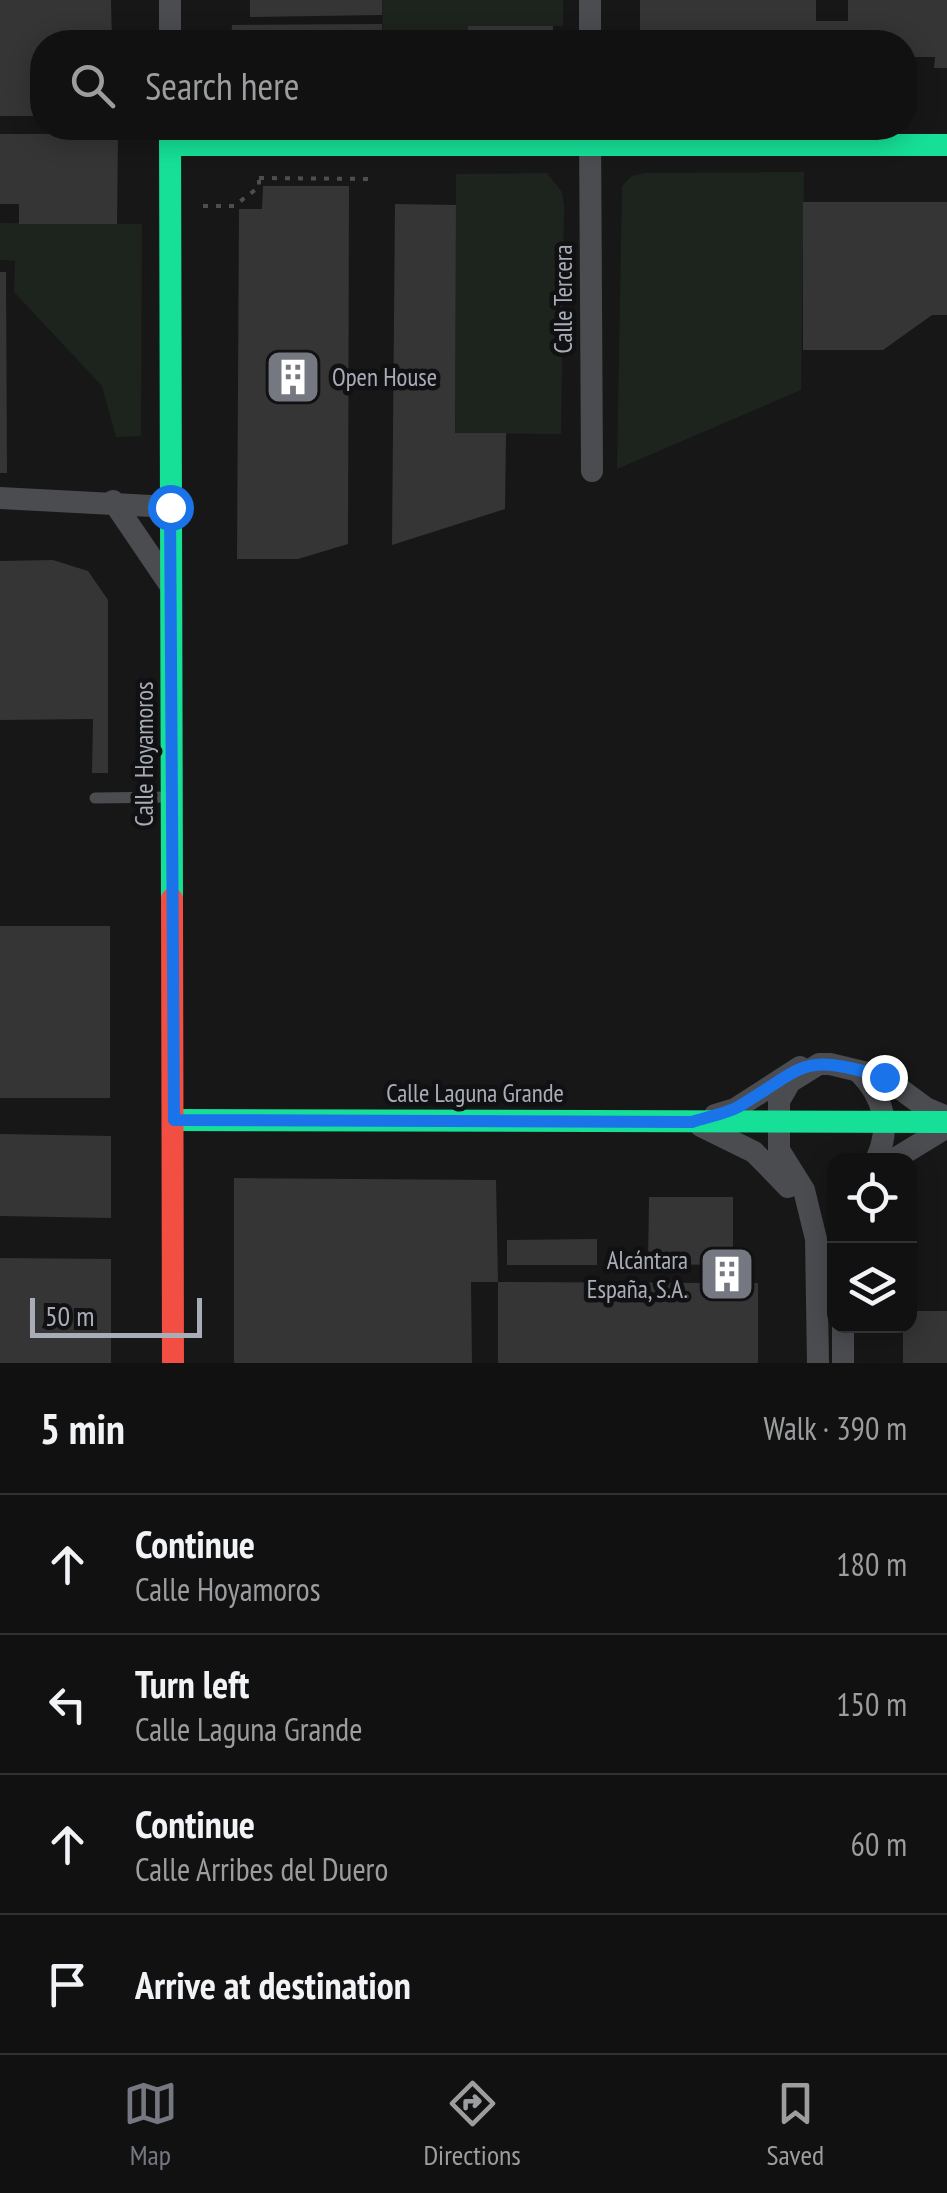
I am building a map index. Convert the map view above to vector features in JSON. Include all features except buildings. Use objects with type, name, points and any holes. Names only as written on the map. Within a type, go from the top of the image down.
[{"type":"street","points":[[170,0],[170,30]]},
{"type":"street","points":[[590,0],[590,30]]},
{"type":"street","name":"Calle Hoyamoros","points":[[170,140],[173,1363]]},
{"type":"street","name":"Calle Tercera","points":[[590,140],[592,471]]},
{"type":"street","points":[[749,140],[947,145]]},
{"type":"street","points":[[0,498],[170,507]]},
{"type":"street","points":[[113,501],[170,586]]},
{"type":"street","points":[[818,1363],[818,1251],[804,1190],[778,1150],[776,1122],[779,1101],[790,1082],[819,1064]]},
{"type":"street","points":[[692,1122],[735,1108],[778,1076],[819,1064],[856,1069],[884,1077],[947,1122],[903,1153]]},
{"type":"street","points":[[856,1069],[880,1098],[884,1121],[877,1153]]},
{"type":"street","name":"Calle Laguna Grande","points":[[174,1120],[947,1122]]},
{"type":"street","points":[[692,1122],[754,1152],[776,1171],[812,1217]]},
{"type":"street","points":[[843,1333],[843,1363]]},
{"type":"lane","points":[[95,798],[172,797]]},
{"type":"path","points":[[203,206],[234,206],[259,187],[259,178],[371,179]]},
{"type":"shaded area","points":[[382,0],[563,0],[563,26],[383,30]]},
{"type":"shaded area","points":[[804,172],[801,390],[617,469],[622,186],[632,176],[645,173]]},
{"type":"shaded area","points":[[547,173],[562,192],[564,205],[561,434],[455,433],[456,174]]},
{"type":"shaded area","points":[[0,223],[142,224],[141,436],[116,437],[102,386],[14,292],[15,261],[0,260]]},
{"type":"traffic: fast","points":[[170,140],[172,899]]},
{"type":"traffic: fast","points":[[170,145],[947,145]]},
{"type":"traffic: fast","points":[[174,1120],[947,1122]]},
{"type":"traffic: jam","points":[[172,899],[173,1363]]},
{"type":"place","name":"Open House","points":[[293,377]]},
{"type":"place","name":"Alcántara España, S.A.","points":[[727,1274]]},
{"type":"route","points":[[170,507],[174,1120],[692,1122],[735,1108],[778,1076],[801,1066],[846,1066],[884,1077]]}]
